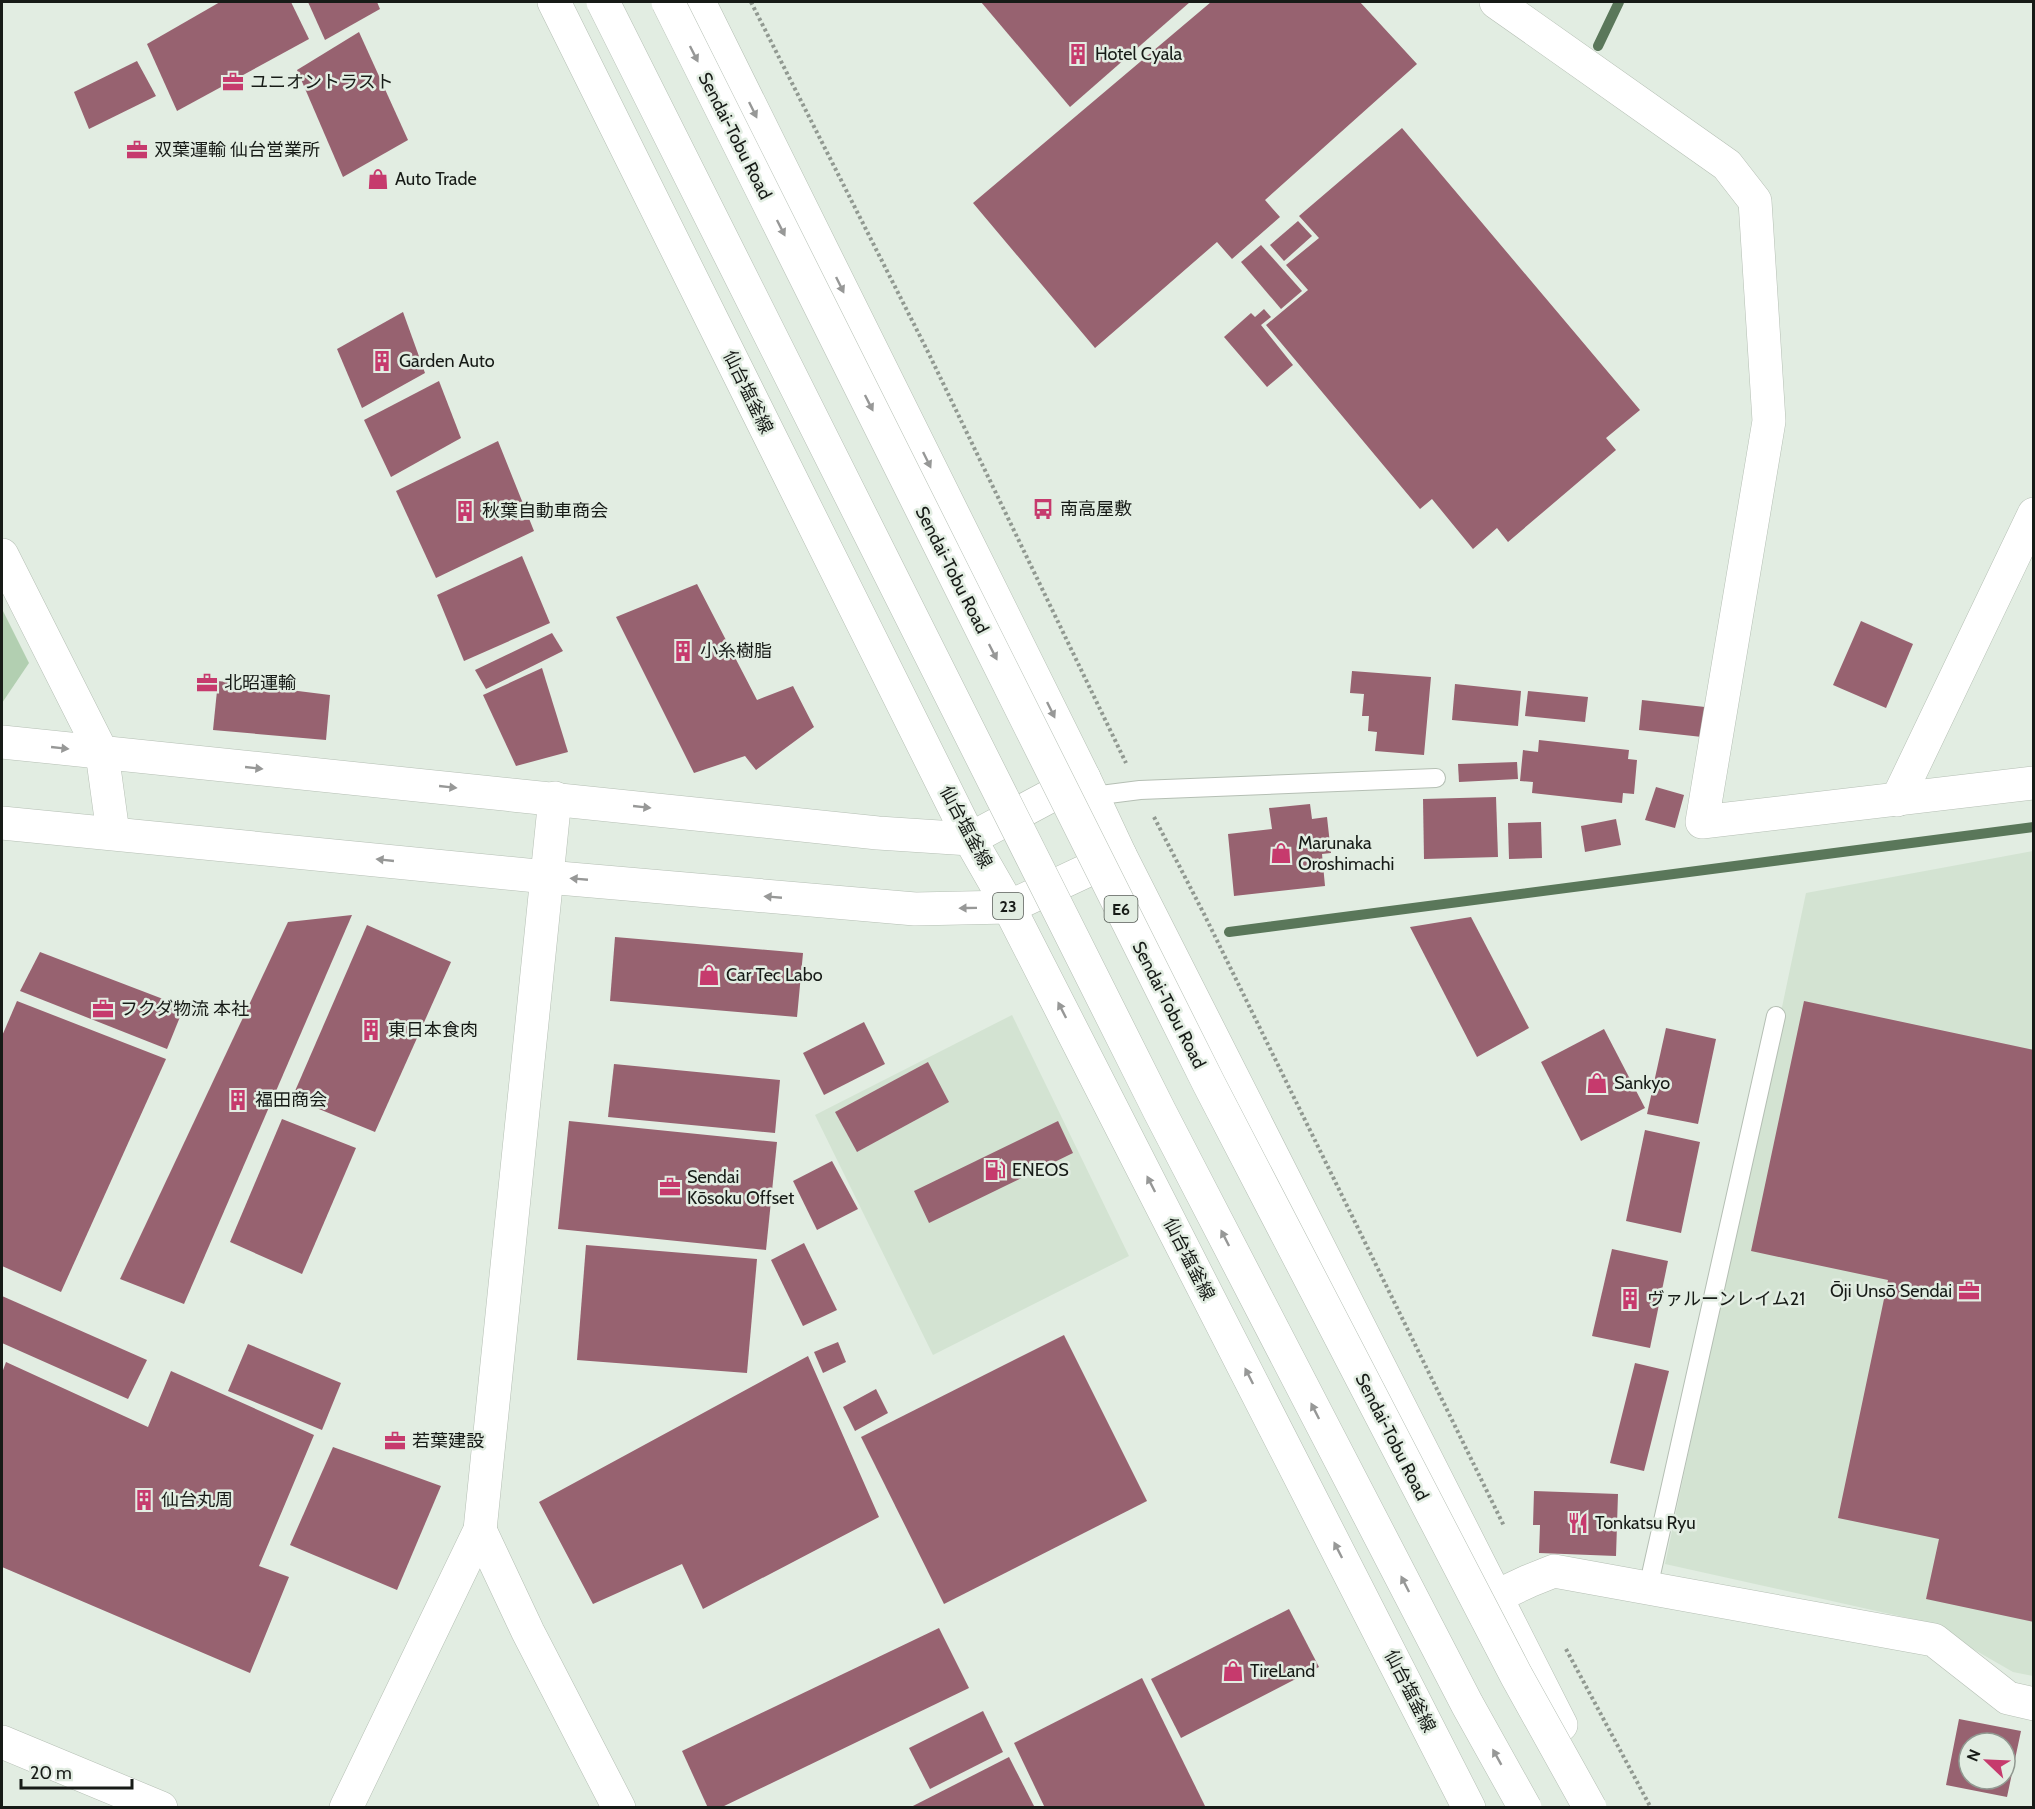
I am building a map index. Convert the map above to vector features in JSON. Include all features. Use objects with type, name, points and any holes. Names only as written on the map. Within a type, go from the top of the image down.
[{"type":"main road","name":"仙台塩釜線","points":[[554,2],[970,839],[1009,907],[1469,1808]]},
{"type":"main road","points":[[603,2],[1160,1112],[1467,1704],[1525,1808]]},
{"type":"main road","name":"Sendai-Tobu Road","points":[[668,2],[1209,1084],[1516,1675],[1590,1808]]},
{"type":"main road","points":[[699,2],[1089,787],[1120,855],[1497,1596],[1601,1808]]},
{"type":"main road","points":[[1496,2],[1726,165],[1755,201],[1769,421],[1702,822],[2034,783]]},
{"type":"main road","points":[[1897,800],[2034,514]]},
{"type":"main road","points":[[2,555],[102,753],[113,833]]},
{"type":"main road","points":[[2,742],[878,833],[970,839],[1089,787]]},
{"type":"main road","points":[[345,1808],[480,1530],[555,798]]},
{"type":"main road","points":[[2,823],[547,877],[915,909],[1009,907],[1120,855]]},
{"type":"main road","points":[[480,1530],[528,1632],[619,1808]]},
{"type":"main road","points":[[1497,1596],[1554,1571],[1934,1640],[2008,1698],[2034,1704]]},
{"type":"main road","points":[[2,1742],[161,1808]]},
{"type":"lane","points":[[1089,787],[1140,790],[1436,778]]},
{"type":"lane","points":[[1648,1588],[1776,1016]]},
{"type":"path","points":[[1561,1640],[1651,1808]]},
{"type":"shaded area","points":[[2033,851],[2033,1676],[2013,1672],[1926,1622],[1665,1564],[1806,893]]},
{"type":"shaded area","points":[[1012,1015],[1129,1256],[933,1355],[815,1115]]},
{"type":"green space","points":[[2,609],[29,663],[2,703]]},
{"type":"building","points":[[220,2],[291,2],[309,39],[177,111],[147,44]]},
{"type":"building","points":[[308,2],[377,2],[380,9],[325,40]]},
{"type":"building","name":"Hotel Cyala","points":[[981,2],[1190,2],[1070,107]]},
{"type":"building","points":[[1211,2],[1360,2],[1417,64],[1265,200],[1280,217],[1232,259],[1217,242],[1095,348],[973,203]]},
{"type":"building","points":[[359,32],[408,140],[343,177],[297,70]]},
{"type":"building","points":[[137,61],[156,96],[89,129],[74,92]]},
{"type":"building","points":[[1402,128],[1640,410],[1606,438],[1616,450],[1508,542],[1497,528],[1473,549],[1432,499],[1420,509],[1266,325],[1308,290],[1286,265],[1319,238],[1299,216]]},
{"type":"building","points":[[1298,221],[1312,236],[1284,261],[1270,245]]},
{"type":"building","points":[[1261,245],[1302,291],[1281,309],[1241,262]]},
{"type":"building","points":[[1264,309],[1271,317],[1261,325],[1293,365],[1267,387],[1224,337],[1251,313],[1255,317]]},
{"type":"building","name":"Garden Auto","points":[[403,312],[425,373],[362,408],[337,349]]},
{"type":"building","points":[[439,381],[461,438],[391,477],[364,420]]},
{"type":"building","name":"秋葉自動車商会","points":[[498,441],[534,531],[436,578],[396,491]]},
{"type":"building","points":[[522,556],[550,623],[464,661],[437,595]]},
{"type":"building","name":"小糸樹脂","points":[[697,584],[757,700],[793,686],[814,727],[756,770],[745,756],[694,773],[616,617]]},
{"type":"building","points":[[1861,621],[1913,644],[1886,708],[1833,685]]},
{"type":"building","points":[[552,633],[563,651],[486,689],[475,670]]},
{"type":"building","points":[[542,668],[568,752],[516,766],[483,695]]},
{"type":"building","points":[[1352,671],[1431,677],[1424,755],[1375,751],[1377,732],[1368,731],[1369,716],[1362,716],[1364,694],[1350,693]]},
{"type":"building","points":[[218,681],[330,695],[326,740],[213,730]]},
{"type":"building","points":[[1455,684],[1521,691],[1518,726],[1452,720]]},
{"type":"building","points":[[1528,691],[1588,697],[1585,722],[1525,716]]},
{"type":"building","points":[[1642,700],[1705,707],[1702,737],[1639,730]]},
{"type":"building","points":[[1539,740],[1629,750],[1628,759],[1637,760],[1634,794],[1623,793],[1622,803],[1532,793],[1533,782],[1520,781],[1523,750],[1538,752]]},
{"type":"building","points":[[1517,762],[1518,779],[1459,782],[1458,764]]},
{"type":"building","points":[[1656,787],[1684,795],[1675,828],[1645,820]]},
{"type":"building","points":[[1496,797],[1498,857],[1424,859],[1423,799]]},
{"type":"building","points":[[1310,804],[1312,819],[1327,817],[1331,853],[1322,854],[1325,886],[1234,896],[1228,834],[1272,829],[1269,808]]},
{"type":"building","points":[[1616,819],[1621,845],[1585,852],[1581,826]]},
{"type":"building","points":[[1541,822],[1542,858],[1509,859],[1508,823]]},
{"type":"building","name":"福田商会","points":[[352,915],[184,1304],[120,1279],[288,922]]},
{"type":"building","points":[[1471,917],[1529,1028],[1477,1057],[1410,927]]},
{"type":"building","name":"東日本食肉","points":[[367,925],[451,962],[375,1132],[292,1098]]},
{"type":"building","points":[[615,937],[803,953],[797,1017],[610,1001]]},
{"type":"building","points":[[40,952],[184,1007],[167,1049],[20,991]]},
{"type":"building","points":[[17,1001],[166,1059],[61,1292],[2,1266],[2,1036]]},
{"type":"building","points":[[1804,1001],[2034,1050],[2034,1622],[1926,1599],[1939,1539],[1838,1518],[1888,1280],[1751,1251]]},
{"type":"building","points":[[864,1022],[885,1064],[824,1095],[803,1053]]},
{"type":"building","points":[[1666,1028],[1716,1039],[1698,1124],[1647,1114]]},
{"type":"building","points":[[1604,1029],[1645,1108],[1581,1141],[1541,1062]]},
{"type":"building","points":[[928,1062],[949,1102],[857,1152],[835,1112]]},
{"type":"building","points":[[614,1064],[780,1080],[775,1133],[608,1117]]},
{"type":"building","points":[[282,1119],[356,1148],[302,1274],[230,1242]]},
{"type":"building","points":[[569,1121],[777,1142],[766,1250],[558,1229]]},
{"type":"building","points":[[1058,1121],[1073,1153],[929,1223],[914,1191]]},
{"type":"building","points":[[1645,1130],[1700,1142],[1681,1233],[1626,1221]]},
{"type":"building","points":[[832,1161],[858,1209],[817,1230],[793,1181]]},
{"type":"building","points":[[804,1243],[837,1310],[803,1326],[771,1260]]},
{"type":"building","points":[[586,1245],[757,1259],[747,1373],[577,1360]]},
{"type":"building","name":"ヴァルーンレイム21","points":[[1612,1249],[1668,1261],[1650,1348],[1592,1336]]},
{"type":"building","points":[[2,1296],[147,1360],[128,1399],[2,1343]]},
{"type":"building","points":[[1064,1335],[1147,1501],[944,1604],[861,1437]]},
{"type":"building","points":[[838,1342],[846,1362],[823,1373],[814,1352]]},
{"type":"building","points":[[248,1344],[341,1383],[322,1430],[228,1391]]},
{"type":"building","points":[[808,1356],[879,1517],[703,1609],[682,1564],[593,1604],[539,1502]]},
{"type":"building","name":"仙台丸周","points":[[6,1362],[148,1427],[171,1371],[314,1435],[259,1566],[289,1577],[250,1673],[2,1567],[2,1373]]},
{"type":"building","points":[[1635,1363],[1669,1371],[1644,1471],[1610,1463]]},
{"type":"building","points":[[876,1389],[888,1413],[855,1431],[843,1407]]},
{"type":"building","points":[[333,1447],[441,1486],[397,1590],[290,1545]]},
{"type":"building","points":[[1534,1491],[1618,1494],[1616,1556],[1539,1553],[1540,1525],[1533,1525]]},
{"type":"building","points":[[1289,1609],[1319,1667],[1181,1738],[1151,1679]]},
{"type":"building","points":[[939,1628],[969,1688],[720,1808],[708,1808],[682,1751]]},
{"type":"building","points":[[1142,1678],[1206,1808],[1045,1808],[1014,1743]]},
{"type":"building","points":[[983,1711],[1003,1752],[930,1789],[909,1748]]},
{"type":"building","points":[[1959,1719],[2021,1731],[2017,1750],[2017,1731],[1957,1731],[1957,1787],[1946,1785]]},
{"type":"building","points":[[1009,1757],[1035,1808],[909,1808]]},
{"type":"building","points":[[1976,1791],[2008,1791],[2007,1797]]},
{"type":"waterway","points":[[1598,46],[1619,2]]},
{"type":"waterway","points":[[1229,932],[2034,827]]},
{"type":"place","name":"Hotel Cyala","points":[[1078,54]]},
{"type":"place","name":"ユニオントラスト","points":[[233,82]]},
{"type":"place","name":"双葉運輸 仙台営業所","points":[[137,150]]},
{"type":"place","name":"Auto Trade","points":[[378,179]]},
{"type":"place","name":"Garden Auto","points":[[382,361]]},
{"type":"place","name":"南高屋敷","points":[[1043,509]]},
{"type":"place","name":"秋葉自動車商会","points":[[465,511]]},
{"type":"place","name":"小糸樹脂","points":[[683,651]]},
{"type":"place","name":"北昭運輸","points":[[207,683]]},
{"type":"place","name":"Marunaka Oroshimachi","points":[[1281,853]]},
{"type":"place","name":"Car Tec Labo","points":[[709,975]]},
{"type":"place","name":"フクダ物流 本社","points":[[103,1009]]},
{"type":"place","name":"東日本食肉","points":[[371,1030]]},
{"type":"place","name":"Sankyo","points":[[1597,1083]]},
{"type":"place","name":"福田商会","points":[[238,1100]]},
{"type":"place","name":"ENEOS","points":[[995,1170]]},
{"type":"place","name":"Sendai Kōsoku Offset","points":[[670,1187]]},
{"type":"place","name":"Ōji Unsō Sendai","points":[[1969,1291]]},
{"type":"place","name":"ヴァルーンレイム21","points":[[1630,1299]]},
{"type":"place","name":"若葉建設","points":[[395,1441]]},
{"type":"place","name":"仙台丸周","points":[[144,1500]]},
{"type":"place","name":"Tonkatsu Ryu","points":[[1578,1523]]},
{"type":"place","name":"TireLand","points":[[1233,1671]]}]
